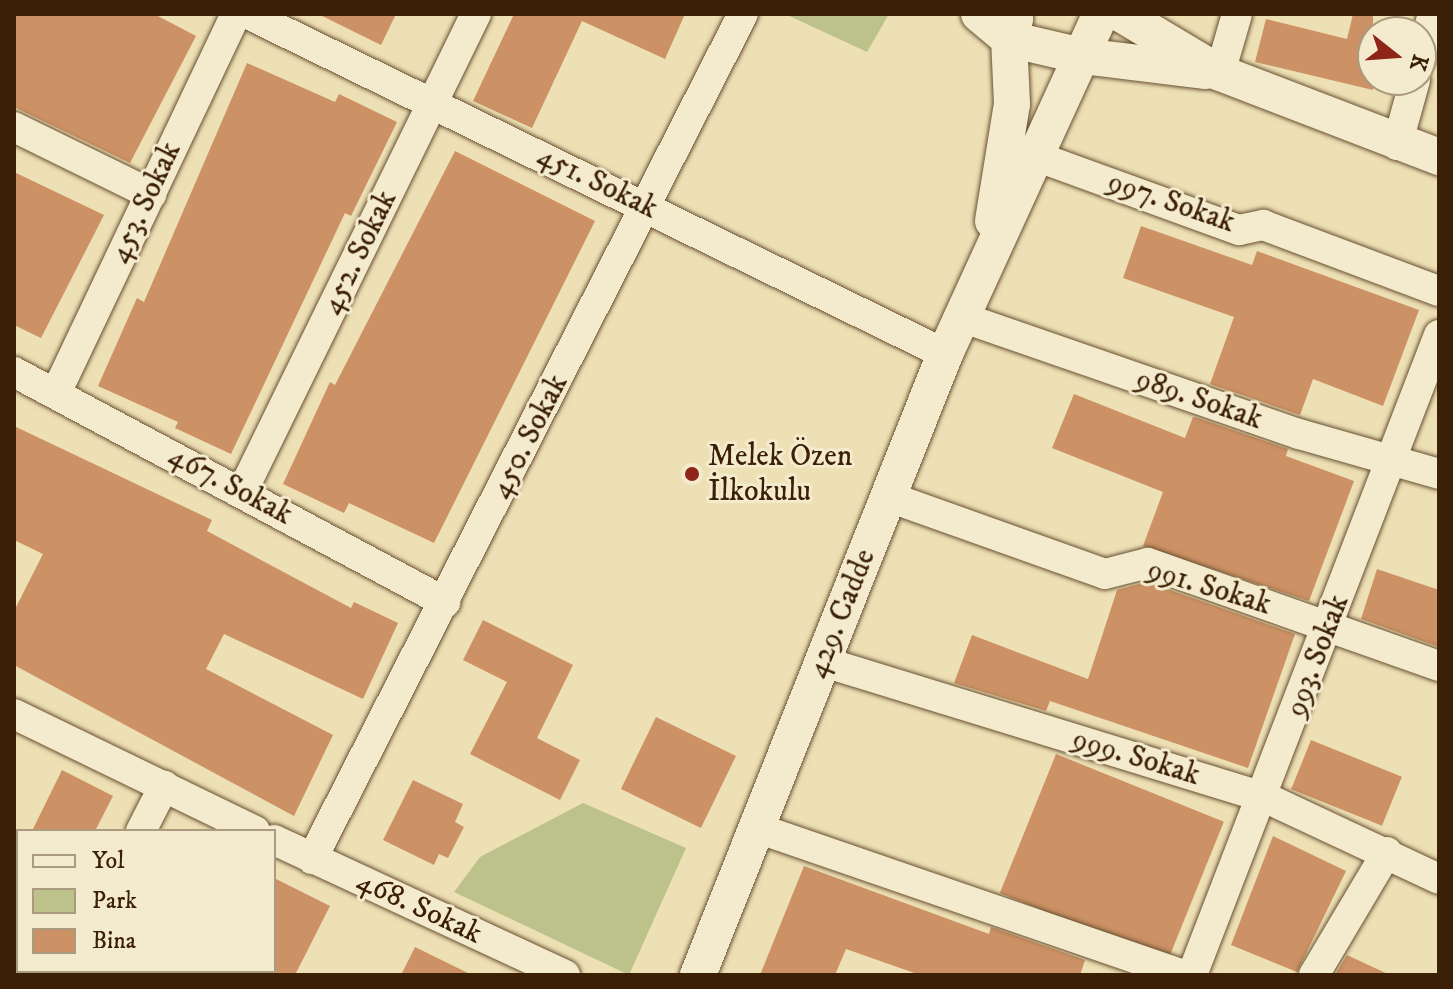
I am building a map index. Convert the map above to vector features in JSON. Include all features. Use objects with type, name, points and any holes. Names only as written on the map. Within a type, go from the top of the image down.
[{"type":"street","name":"453. Sokak","points":[[56,393],[236,14]]},
{"type":"street","name":"451. Sokak","points":[[248,14],[945,354]]},
{"type":"street","name":"452. Sokak","points":[[242,492],[476,14]]},
{"type":"street","name":"450. Sokak","points":[[312,859],[648,208],[743,14]]},
{"type":"street","points":[[979,14],[1082,56],[1220,73]]},
{"type":"street","points":[[988,255],[1038,157],[1101,14]]},
{"type":"street","points":[[1121,14],[1220,73],[1397,145],[1439,157]]},
{"type":"street","points":[[1220,73],[1237,14]]},
{"type":"street","points":[[988,255],[1012,104],[1013,26]]},
{"type":"street","points":[[1397,145],[1411,96]]},
{"type":"street","points":[[14,127],[151,194]]},
{"type":"street","name":"997. Sokak","points":[[1038,157],[1239,230],[1263,225],[1439,291]]},
{"type":"street","name":"429. Cadde","points":[[698,975],[754,827],[988,255]]},
{"type":"street","name":"989. Sokak","points":[[961,317],[1299,434],[1439,474]]},
{"type":"street","name":"993. Sokak","points":[[1192,975],[1264,797],[1439,335]]},
{"type":"street","name":"467. Sokak","points":[[14,372],[445,602]]},
{"type":"street","name":"991. Sokak","points":[[889,497],[1105,574],[1148,563],[1439,666]]},
{"type":"street","name":"999. Sokak","points":[[824,662],[1264,797],[1439,879]]},
{"type":"street","points":[[14,714],[251,829]]},
{"type":"street","points":[[142,829],[164,786]]},
{"type":"street","points":[[754,827],[1185,975]]},
{"type":"street","name":"468. Sokak","points":[[276,841],[565,975]]},
{"type":"street","points":[[1314,975],[1387,852]]},
{"type":"green space","points":[[785,14],[889,14],[867,52]]},
{"type":"green space","points":[[583,803],[686,848],[629,975],[454,892],[480,857]]},
{"type":"building","points":[[14,14],[154,14],[196,36],[130,163],[14,107]]},
{"type":"building","points":[[318,14],[396,14],[381,45]]},
{"type":"building","points":[[514,14],[685,14],[665,59],[582,21],[532,128],[473,101]]},
{"type":"building","points":[[1353,14],[1373,14],[1357,16],[1357,86],[1255,62],[1266,19],[1347,39]]},
{"type":"building","points":[[247,63],[335,102],[339,94],[397,122],[351,216],[345,213],[231,454],[175,428],[178,422],[98,386],[137,298],[144,302]]},
{"type":"building","points":[[455,151],[595,221],[434,543],[349,503],[344,513],[283,484],[330,382],[335,385]]},
{"type":"building","points":[[14,172],[104,215],[41,338],[14,325]]},
{"type":"building","points":[[1141,226],[1252,265],[1257,251],[1419,310],[1383,406],[1313,379],[1300,415],[1210,384],[1234,317],[1123,278]]},
{"type":"building","points":[[1074,394],[1185,438],[1193,417],[1198,418],[1288,449],[1286,456],[1354,481],[1309,601],[1143,546],[1163,492],[1052,448]]},
{"type":"building","points":[[14,426],[212,520],[207,531],[351,608],[354,602],[398,623],[363,699],[224,634],[206,669],[333,735],[294,816],[14,665],[14,611],[43,554],[14,540]]},
{"type":"building","points":[[1377,569],[1439,590],[1439,647],[1361,619]]},
{"type":"building","points":[[1147,582],[1295,634],[1248,768],[1050,701],[1046,711],[954,683],[972,635],[1088,679],[1117,590]]},
{"type":"building","points":[[483,620],[573,665],[537,738],[580,760],[560,800],[470,754],[507,682],[463,660]]},
{"type":"building","points":[[656,717],[736,756],[701,828],[621,789]]},
{"type":"building","points":[[1311,740],[1402,777],[1382,826],[1291,789]]},
{"type":"building","points":[[1056,754],[1224,822],[1168,961],[1000,893]]},
{"type":"building","points":[[62,770],[113,796],[96,829],[33,829]]},
{"type":"building","points":[[413,780],[463,804],[455,822],[464,827],[448,858],[439,854],[434,865],[383,840]]},
{"type":"building","points":[[1273,836],[1346,871],[1297,972],[1231,945]]},
{"type":"building","points":[[804,866],[989,934],[991,927],[1085,960],[1080,975],[920,975],[846,949],[835,975],[760,975]]},
{"type":"building","points":[[276,879],[330,906],[295,975],[274,975]]},
{"type":"building","points":[[415,947],[472,975],[401,975]]},
{"type":"building","points":[[1347,955],[1390,975],[1335,975]]},
{"type":"place","name":"Melek Özen İlkokulu","points":[[692,474]]}]
